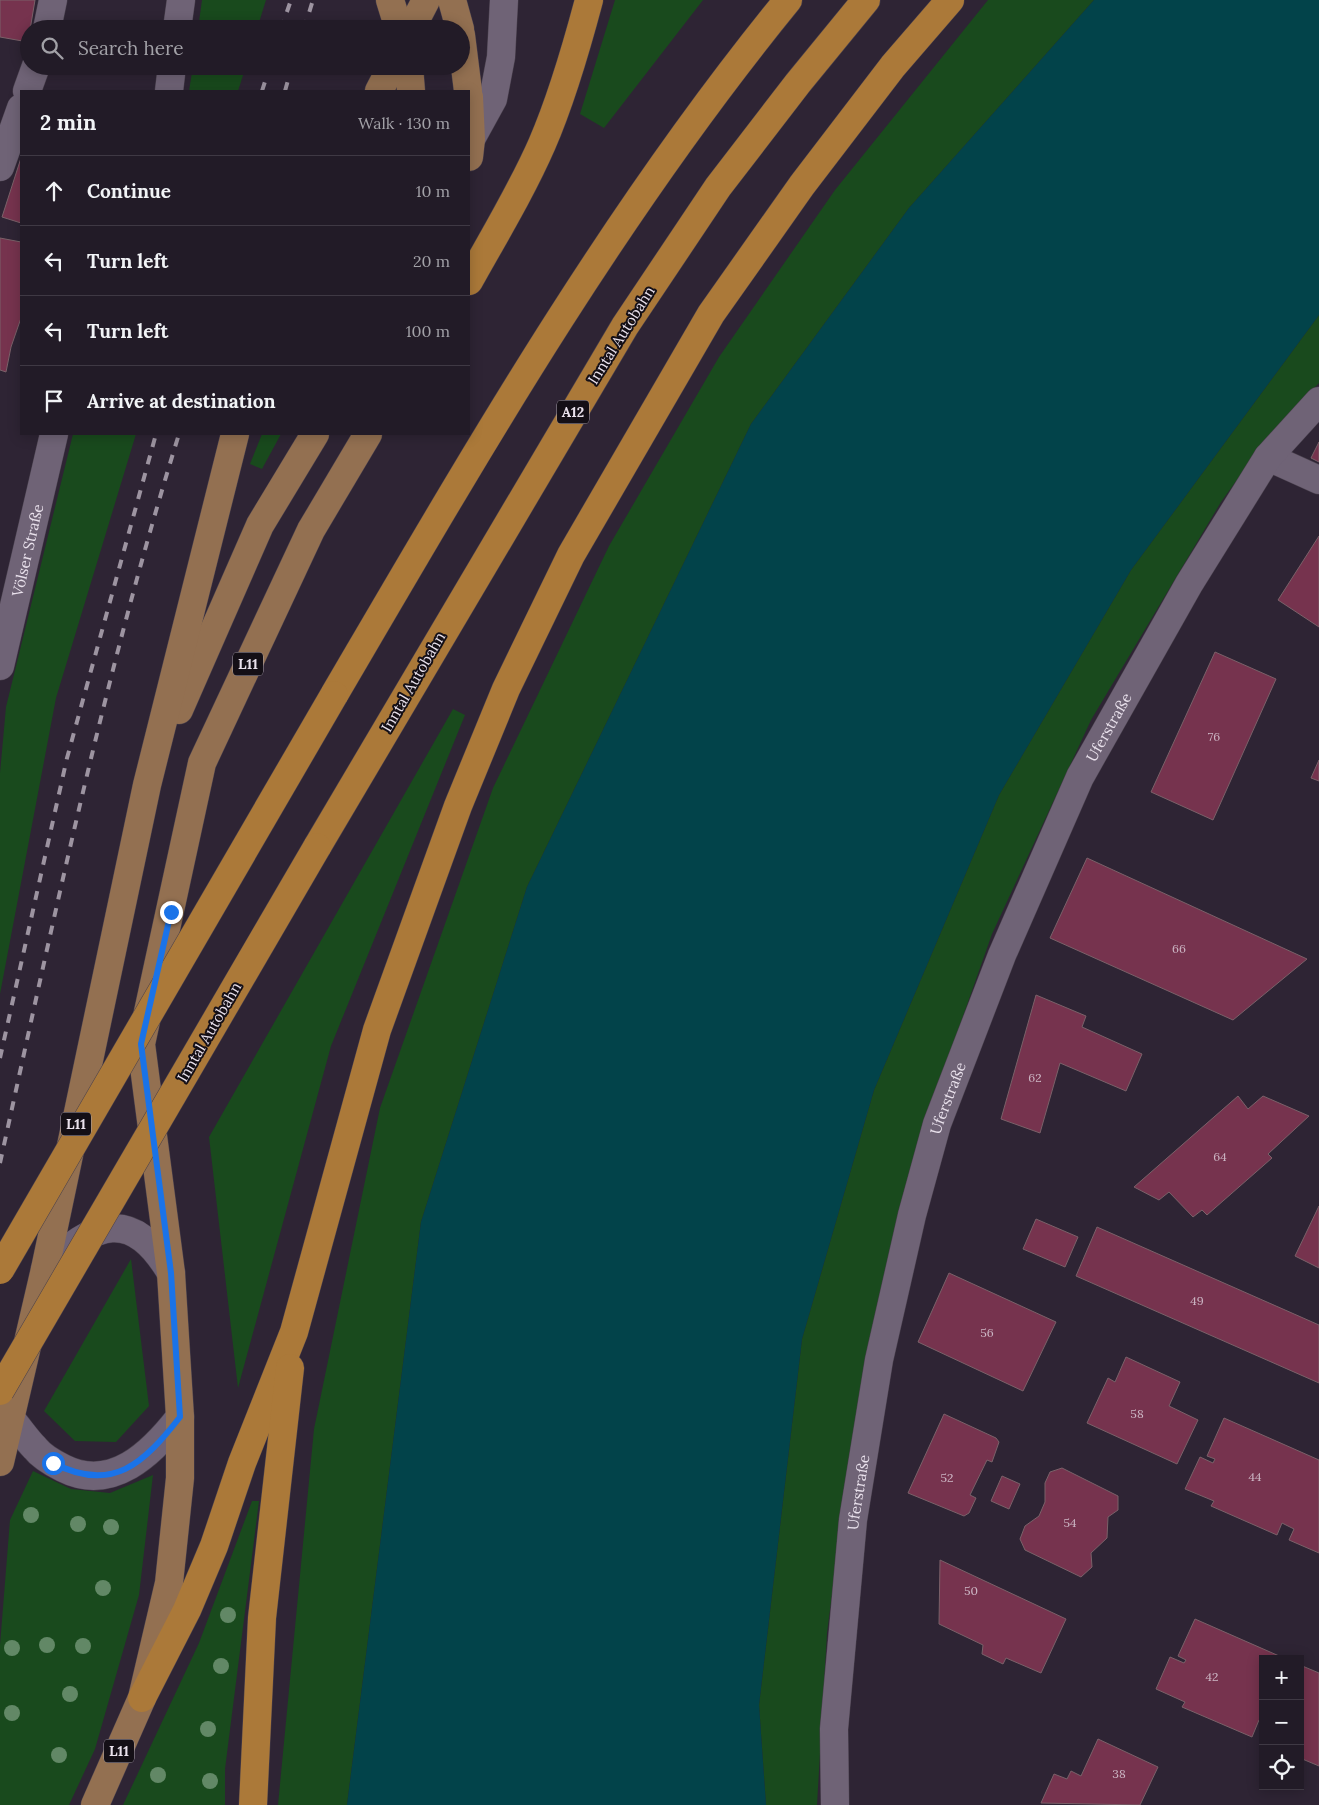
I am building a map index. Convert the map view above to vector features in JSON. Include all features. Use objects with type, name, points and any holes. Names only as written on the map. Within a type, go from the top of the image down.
[{"type":"highway","points":[[470,279],[514,203],[542,144],[575,53],[589,0]]},
{"type":"highway","points":[[0,1270],[446,504],[591,268],[682,135],[788,0]]},
{"type":"highway","name":"Inntal Autobahn","points":[[0,1391],[317,847],[625,326],[718,188],[798,83],[866,0]]},
{"type":"highway","points":[[142,1698],[187,1610],[214,1546],[242,1463],[294,1332],[384,1011],[458,806],[506,689],[572,555],[711,314],[802,185],[893,66],[950,0]]},
{"type":"highway","points":[[253,1805],[262,1618],[294,1332]]},
{"type":"main road","points":[[390,0],[396,20]]},
{"type":"main road","points":[[416,20],[426,0]]},
{"type":"main road","points":[[452,0],[458,20]]},
{"type":"main road","points":[[380,90],[387,75]]},
{"type":"main road","points":[[410,75],[411,90]]},
{"type":"main road","points":[[466,75],[468,90]]},
{"type":"main road","points":[[147,785],[235,435]]},
{"type":"main road","name":"L11","points":[[0,1462],[45,1269],[147,785],[260,524],[314,435]]},
{"type":"main road","name":"L11","points":[[95,1805],[142,1698],[169,1583],[180,1478],[180,1417],[171,1273],[141,1044],[202,763],[310,530],[367,435]]},
{"type":"street","points":[[49,20],[53,0]]},
{"type":"street","points":[[178,20],[181,0]]},
{"type":"street","points":[[470,148],[493,99],[501,57],[504,6]]},
{"type":"street","points":[[27,90],[33,75]]},
{"type":"street","points":[[169,90],[171,75]]},
{"type":"street","points":[[0,167],[20,111]]},
{"type":"street","name":"Uferstraße","points":[[835,1805],[834,1729],[853,1520],[879,1360],[912,1216],[937,1124],[1002,955],[1080,776],[1189,584],[1268,457],[1319,401]]},
{"type":"street","name":"Völser Straße","points":[[0,666],[54,435]]},
{"type":"street","points":[[1268,457],[1319,480]]},
{"type":"street","points":[[45,1269],[66,1248],[86,1236],[101,1229],[117,1227],[134,1232],[148,1240],[171,1273]]},
{"type":"street","points":[[11,1418],[36,1450],[53,1463],[72,1472],[94,1476],[113,1475],[133,1465],[164,1438],[180,1417]]},
{"type":"green space","points":[[202,0],[266,0],[260,20],[199,20]]},
{"type":"green space","points":[[615,0],[703,0],[604,128],[580,114]]},
{"type":"green space","points":[[988,0],[1094,0],[909,208],[751,424],[527,887],[421,1222],[347,1805],[278,1805],[314,1429],[380,1108],[493,788],[609,546],[719,357],[835,190]]},
{"type":"green space","points":[[192,75],[243,75],[238,90],[189,90]]},
{"type":"green space","points":[[1319,315],[1319,383],[1267,438],[1221,502],[1091,720],[992,934],[925,1124],[852,1440],[827,1633],[817,1805],[766,1805],[759,1705],[802,1339],[874,1090],[999,795],[1131,570]]},
{"type":"green space","points":[[73,435],[136,435],[56,698],[0,994],[0,773],[6,707]]},
{"type":"green space","points":[[262,435],[280,435],[262,469],[250,464]]},
{"type":"green space","points":[[453,709],[465,715],[331,1046],[238,1388],[209,1137]]},
{"type":"green space","points":[[131,1259],[149,1406],[116,1442],[75,1441],[44,1411]]},
{"type":"green space","points":[[33,1471],[71,1489],[110,1493],[153,1475],[139,1595],[95,1749],[69,1805],[0,1805],[0,1645],[10,1520]]},
{"type":"green space","points":[[252,1501],[259,1501],[225,1769],[225,1805],[123,1805],[199,1643]]},
{"type":"shaded area","points":[[1094,0],[1319,0],[1319,315],[1131,570],[999,795],[874,1090],[802,1339],[759,1705],[766,1805],[347,1805],[421,1222],[527,887],[751,424],[909,208]]},
{"type":"building","points":[[0,0],[35,0],[32,20],[20,20],[20,41],[0,37]]},
{"type":"building","points":[[20,161],[20,223],[2,217]]},
{"type":"building","points":[[0,238],[20,242],[20,321],[11,347],[6,372],[0,370]]},
{"type":"building","points":[[1319,442],[1319,462],[1311,458]]},
{"type":"building","points":[[1319,536],[1319,627],[1278,600]]},
{"type":"building","points":[[1215,652],[1276,679],[1213,820],[1151,792]]},
{"type":"building","points":[[1319,760],[1319,781],[1311,778]]},
{"type":"building","points":[[1087,858],[1307,959],[1233,1020],[1050,938]]},
{"type":"building","points":[[1036,995],[1086,1016],[1082,1027],[1142,1054],[1126,1091],[1060,1063],[1040,1133],[1001,1119]]},
{"type":"building","points":[[1238,1096],[1248,1109],[1263,1096],[1309,1116],[1268,1154],[1272,1158],[1207,1215],[1202,1210],[1193,1217],[1169,1192],[1159,1200],[1134,1187]]},
{"type":"building","points":[[1319,1206],[1319,1268],[1295,1256]]},
{"type":"building","points":[[1036,1219],[1078,1237],[1065,1267],[1023,1249]]},
{"type":"building","points":[[1097,1227],[1319,1325],[1319,1383],[1076,1276]]},
{"type":"building","points":[[949,1273],[1056,1322],[1023,1391],[918,1342]]},
{"type":"building","points":[[1126,1357],[1180,1382],[1169,1406],[1198,1420],[1177,1464],[1087,1423],[1108,1378],[1115,1382]]},
{"type":"building","points":[[944,1414],[996,1438],[999,1442],[992,1462],[987,1460],[970,1495],[976,1498],[969,1513],[964,1516],[908,1493]]},
{"type":"building","points":[[1224,1418],[1319,1460],[1319,1553],[1289,1540],[1294,1529],[1282,1523],[1277,1535],[1211,1506],[1214,1501],[1185,1489],[1200,1457],[1213,1463],[1215,1459],[1207,1456]]},
{"type":"building","points":[[1062,1468],[1118,1496],[1118,1510],[1108,1517],[1107,1538],[1091,1553],[1092,1567],[1081,1577],[1025,1550],[1020,1539],[1025,1526],[1039,1516],[1045,1502],[1045,1483],[1050,1472]]},
{"type":"building","points":[[1002,1476],[1020,1484],[1009,1509],[991,1501]]},
{"type":"building","points":[[940,1560],[1066,1619],[1041,1673],[1006,1658],[1003,1664],[982,1654],[983,1645],[939,1624]]},
{"type":"building","points":[[1195,1619],[1277,1655],[1259,1655],[1259,1720],[1252,1737],[1182,1707],[1185,1702],[1156,1689],[1170,1657],[1184,1663],[1186,1660],[1178,1656]]},
{"type":"building","points":[[1304,1667],[1319,1673],[1319,1766],[1304,1760]]},
{"type":"building","points":[[1098,1739],[1158,1767],[1140,1805],[1041,1803],[1054,1774],[1067,1779],[1071,1771],[1081,1776]]},
{"type":"railway","points":[[284,20],[291,0]]},
{"type":"railway","points":[[307,20],[313,0]]},
{"type":"railway","points":[[262,90],[267,75]]},
{"type":"railway","points":[[285,90],[289,75]]},
{"type":"railway","points":[[0,1058],[67,758],[156,435]]},
{"type":"railway","points":[[0,1163],[104,705],[127,614],[179,435]]},
{"type":"route","points":[[53,1463],[72,1472],[94,1476],[113,1475],[133,1465],[146,1454],[164,1438],[180,1417],[171,1273],[141,1044],[171,912]]}]
